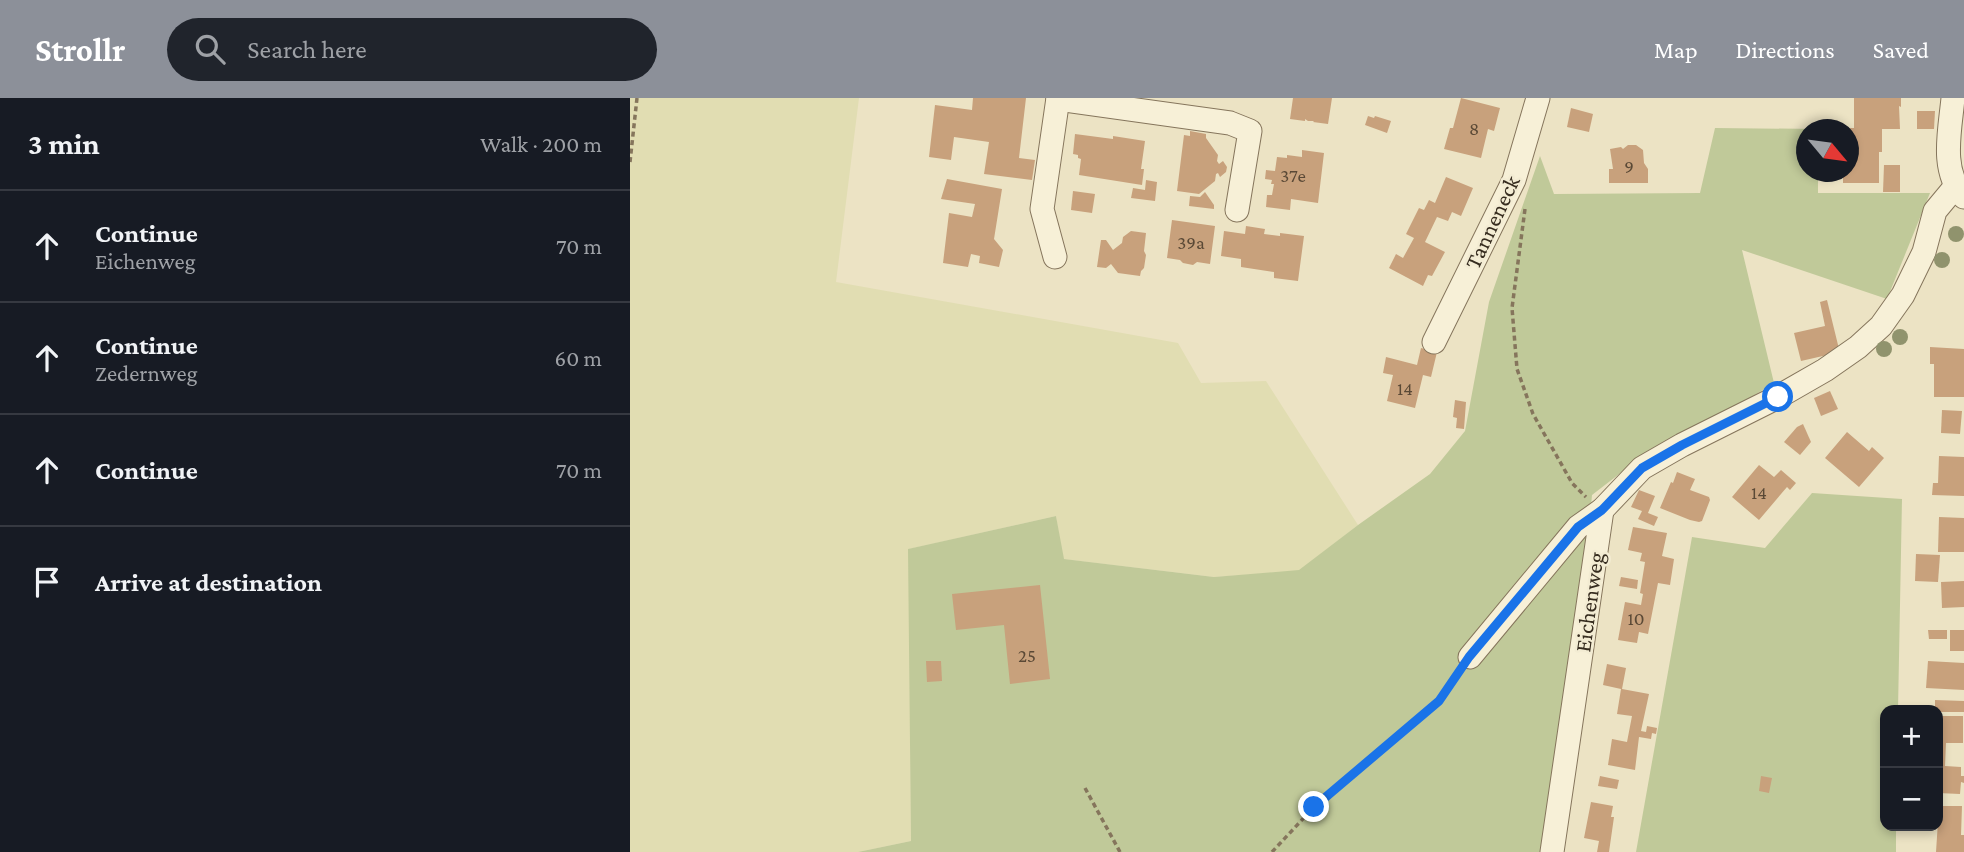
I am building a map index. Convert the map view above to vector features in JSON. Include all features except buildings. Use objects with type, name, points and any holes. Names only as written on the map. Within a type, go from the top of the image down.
[{"type":"street","points":[[1055,257],[1042,209],[1058,98],[1230,123],[1250,131],[1237,210]]},
{"type":"street","name":"Tanneneck","points":[[1434,342],[1514,180],[1538,98]]},
{"type":"street","points":[[1469,657],[1578,527],[1602,510],[1642,468],[1825,370],[1858,347],[1881,326],[1903,295],[1924,252],[1935,211],[1959,192],[1948,162],[1953,98]]},
{"type":"street","name":"Eichenweg","points":[[1552,852],[1602,510]]},
{"type":"path","points":[[630,162],[637,98]]},
{"type":"path","points":[[1525,202],[1512,308],[1517,369],[1533,414],[1572,482],[1591,503],[1602,510]]},
{"type":"path","points":[[1272,852],[1314,807],[1439,701],[1469,657]]},
{"type":"path","points":[[1085,788],[1120,852]]},
{"type":"shaded area","points":[[630,98],[859,98],[836,282],[1178,343],[1201,383],[1266,381],[1358,525],[1299,571],[1214,577],[1063,559],[1056,516],[909,549],[911,841],[858,852],[630,852]]},
{"type":"green space","points":[[1715,128],[1796,129],[1796,182],[1818,182],[1818,193],[1930,193],[1887,299],[1742,250],[1774,383],[1680,441],[1636,461],[1592,495],[1580,629],[1549,852],[858,852],[911,841],[908,549],[1056,516],[1064,559],[1214,577],[1299,570],[1430,474],[1465,431],[1489,302],[1540,156],[1554,194],[1700,193]]},
{"type":"green space","points":[[1812,493],[1902,499],[1898,705],[1880,705],[1880,831],[1896,831],[1896,852],[1636,852],[1692,537],[1765,548]]},
{"type":"route","points":[[1314,807],[1439,701],[1469,657],[1578,527],[1602,510],[1642,468],[1778,397]]}]
